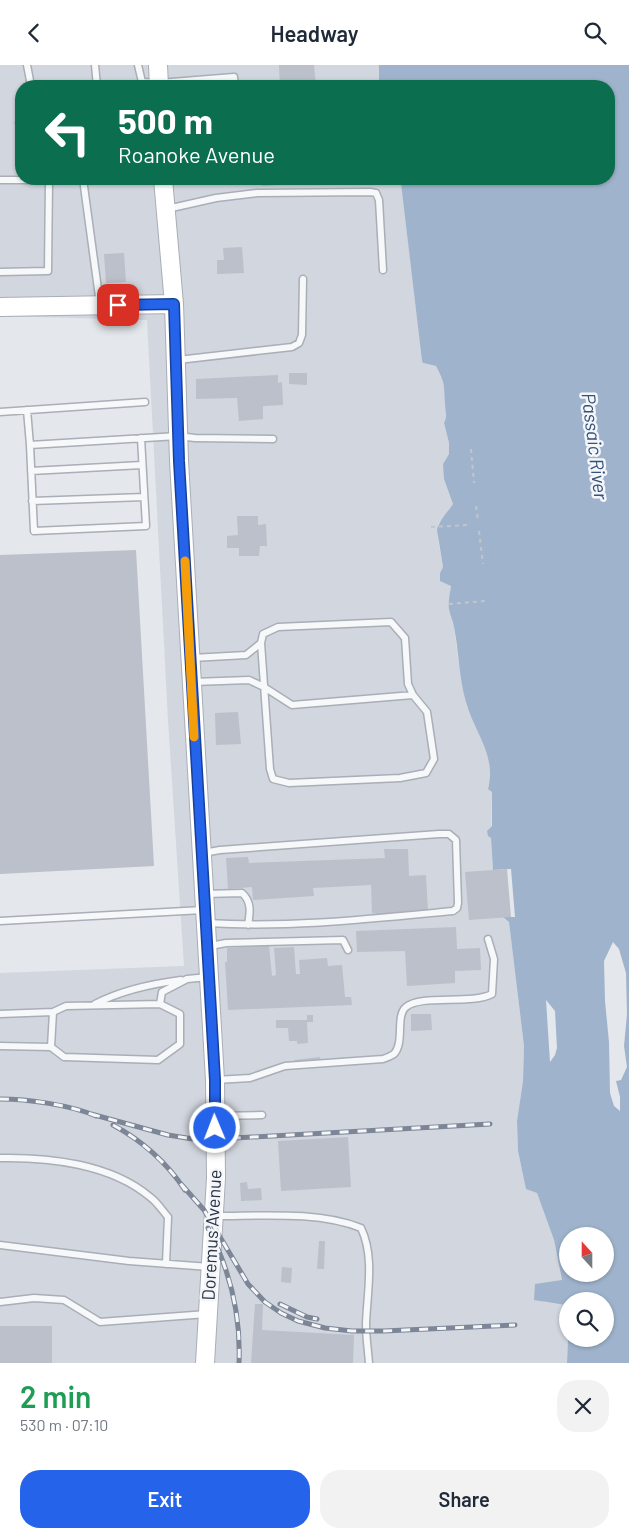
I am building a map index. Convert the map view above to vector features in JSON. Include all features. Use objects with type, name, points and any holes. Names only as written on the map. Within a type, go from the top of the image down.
[{"type":"main road","points":[[158,65],[159,80]]},
{"type":"main road","name":"Doremus Avenue","points":[[164,185],[174,304],[178,436],[191,683],[215,1080],[216,1178],[205,1363]]},
{"type":"main road","points":[[0,307],[174,304]]},
{"type":"lane","points":[[27,65],[30,80]]},
{"type":"lane","points":[[95,65],[96,80]]},
{"type":"lane","points":[[138,65],[142,80]]},
{"type":"lane","points":[[220,80],[234,77],[234,80]]},
{"type":"lane","points":[[0,180],[15,180]]},
{"type":"lane","points":[[0,272],[48,271],[49,185]]},
{"type":"lane","points":[[84,185],[100,305]]},
{"type":"lane","points":[[166,209],[216,198],[257,193],[376,193],[379,200],[383,270]]},
{"type":"lane","points":[[176,360],[292,347],[299,343],[302,335],[303,279]]},
{"type":"lane","points":[[0,412],[145,402]]},
{"type":"lane","points":[[27,410],[34,531],[146,525],[141,438]]},
{"type":"lane","points":[[30,445],[178,436],[273,439]]},
{"type":"lane","points":[[31,471],[142,465]]},
{"type":"lane","points":[[32,501],[144,497]]},
{"type":"lane","points":[[391,621],[405,638],[408,684],[413,695],[427,712],[434,759],[426,773],[400,778],[289,783],[273,779],[270,769],[261,643],[263,634],[278,627],[391,621]]},
{"type":"lane","points":[[190,659],[246,655],[261,643]]},
{"type":"lane","points":[[191,683],[249,680],[292,705],[413,695]]},
{"type":"lane","points":[[201,854],[220,850],[439,834],[449,834],[456,840],[457,908],[452,911],[308,924],[248,925],[204,909]]},
{"type":"lane","points":[[0,921],[204,909],[242,893],[248,898],[251,911],[248,925]]},
{"type":"lane","points":[[215,1080],[250,1078],[285,1066],[383,1059],[394,1054],[400,1039],[401,1014],[405,1007],[415,1002],[486,998],[492,994],[494,959],[488,939]]},
{"type":"lane","points":[[206,947],[226,943],[343,940],[348,950]]},
{"type":"lane","points":[[92,1005],[114,994],[153,984],[208,977]]},
{"type":"lane","points":[[160,1004],[162,992],[187,979]]},
{"type":"lane","points":[[0,1014],[53,1012],[66,1006],[160,1004],[180,1014],[180,1044],[158,1060],[64,1057],[51,1047],[0,1046]]},
{"type":"lane","points":[[51,1047],[53,1012]]},
{"type":"lane","points":[[215,1116],[262,1115]]},
{"type":"lane","points":[[0,1158],[66,1161],[119,1177],[150,1197],[168,1217],[166,1264]]},
{"type":"lane","points":[[214,1216],[311,1217],[344,1221],[361,1228],[367,1241],[369,1267],[366,1331],[369,1363]]},
{"type":"lane","points":[[0,1245],[129,1261],[211,1267]]},
{"type":"lane","points":[[0,1302],[34,1298],[64,1300],[100,1322],[208,1314]]},
{"type":"path","points":[[471,449],[474,483]]},
{"type":"path","points":[[476,506],[478,521]]},
{"type":"path","points":[[431,527],[468,525]]},
{"type":"path","points":[[479,531],[483,564]]},
{"type":"path","points":[[450,604],[485,601]]},
{"type":"shaded area","points":[[0,65],[379,65],[379,80],[15,80],[15,185],[402,185],[422,361],[423,363],[436,366],[442,378],[445,391],[447,418],[444,424],[449,443],[449,454],[443,464],[453,504],[438,524],[438,539],[443,567],[440,573],[451,586],[449,608],[467,705],[490,758],[490,781],[488,788],[492,791],[491,838],[493,870],[503,917],[509,922],[524,1046],[523,1081],[517,1121],[518,1151],[526,1188],[537,1193],[554,1240],[560,1283],[543,1302],[559,1304],[559,1347],[568,1347],[567,1363],[0,1363],[0,973],[184,966],[168,720],[147,320],[0,316]]},
{"type":"water","name":"Passaic River","points":[[379,65],[629,65],[629,1363],[567,1363],[568,1347],[614,1347],[614,1292],[559,1292],[559,1304],[534,1300],[535,1284],[559,1280],[559,1283],[614,1283],[614,1227],[559,1227],[559,1265],[554,1240],[537,1193],[526,1189],[518,1151],[517,1121],[523,1081],[524,1046],[509,922],[503,917],[493,870],[491,838],[488,836],[487,831],[492,826],[492,792],[488,789],[489,765],[487,754],[464,693],[456,636],[449,609],[451,586],[440,581],[440,573],[443,567],[437,530],[442,519],[453,504],[444,479],[443,464],[449,454],[449,443],[444,423],[446,416],[444,388],[443,380],[436,366],[423,363],[401,185],[615,185],[615,80],[379,80]]},
{"type":"pier","points":[[511,869],[515,917],[503,917],[493,870]]},
{"type":"pier","points":[[613,942],[619,949],[626,973],[627,1014],[624,1046],[627,1067],[621,1080],[616,1081],[620,1097],[620,1111],[614,1106],[610,1093],[609,1042],[605,1001],[604,961]]},
{"type":"pier","points":[[546,1000],[555,1011],[557,1048],[550,1062]]},
{"type":"building","points":[[279,65],[314,65],[315,80],[280,80]]},
{"type":"building","points":[[242,247],[244,273],[217,274],[217,260],[224,260],[223,248]]},
{"type":"building","points":[[124,253],[126,282],[106,283],[104,254]]},
{"type":"building","points":[[289,373],[307,373],[307,385],[289,384]]},
{"type":"building","points":[[278,375],[278,383],[282,382],[283,405],[263,406],[263,419],[239,421],[237,398],[196,399],[196,379]]},
{"type":"building","points":[[237,516],[258,516],[258,525],[266,524],[267,546],[260,546],[259,556],[239,556],[239,548],[227,548],[227,536],[238,535]]},
{"type":"building","points":[[136,550],[154,866],[0,874],[0,555]]},
{"type":"building","points":[[238,712],[241,744],[216,745],[215,713]]},
{"type":"building","points":[[384,849],[408,849],[409,876],[426,875],[428,912],[382,915],[372,913],[371,885],[313,888],[314,896],[253,900],[252,887],[228,889],[226,858],[248,857],[249,863],[385,858]]},
{"type":"building","points":[[507,869],[511,917],[469,920],[465,872]]},
{"type":"building","points":[[456,927],[457,949],[480,948],[481,970],[455,971],[455,983],[407,986],[405,951],[357,952],[356,931]]},
{"type":"building","points":[[269,946],[272,976],[276,975],[274,948],[294,947],[296,974],[300,974],[299,960],[327,958],[328,966],[342,965],[345,997],[351,997],[352,1005],[228,1010],[225,962],[227,962],[227,948]]},
{"type":"building","points":[[411,1014],[431,1014],[432,1030],[411,1031]]},
{"type":"building","points":[[307,1015],[313,1015],[313,1022],[307,1022],[308,1043],[297,1044],[297,1041],[289,1041],[288,1028],[276,1028],[276,1020],[307,1020]]},
{"type":"building","points":[[320,1057],[321,1062],[294,1064],[294,1060]]},
{"type":"building","points":[[348,1137],[351,1187],[281,1191],[278,1141]]},
{"type":"building","points":[[247,1182],[248,1189],[261,1188],[262,1200],[241,1201],[240,1183]]},
{"type":"building","points":[[319,1241],[325,1241],[324,1269],[317,1269]]},
{"type":"building","points":[[282,1267],[292,1268],[291,1283],[281,1282]]},
{"type":"building","points":[[255,1304],[263,1304],[262,1330],[354,1335],[353,1363],[251,1363]]},
{"type":"building","points":[[0,1326],[52,1326],[52,1363],[0,1363]]},
{"type":"railway","points":[[0,1099],[49,1103],[96,1116]]},
{"type":"railway","points":[[91,1114],[168,1135],[199,1140],[490,1124]]},
{"type":"railway","points":[[113,1125],[153,1153],[185,1190]]},
{"type":"railway","points":[[181,1184],[204,1210],[248,1284],[265,1302],[281,1313],[298,1321],[325,1328],[352,1331],[515,1325]]},
{"type":"railway","points":[[208,1228],[216,1244],[233,1294],[238,1328],[239,1363]]},
{"type":"railway","points":[[280,1304],[307,1317],[317,1319]]},
{"type":"slow traffic","points":[[185,561],[194,737]]},
{"type":"route","points":[[118,305],[174,304],[179,461],[215,1080],[215,1128]]}]
